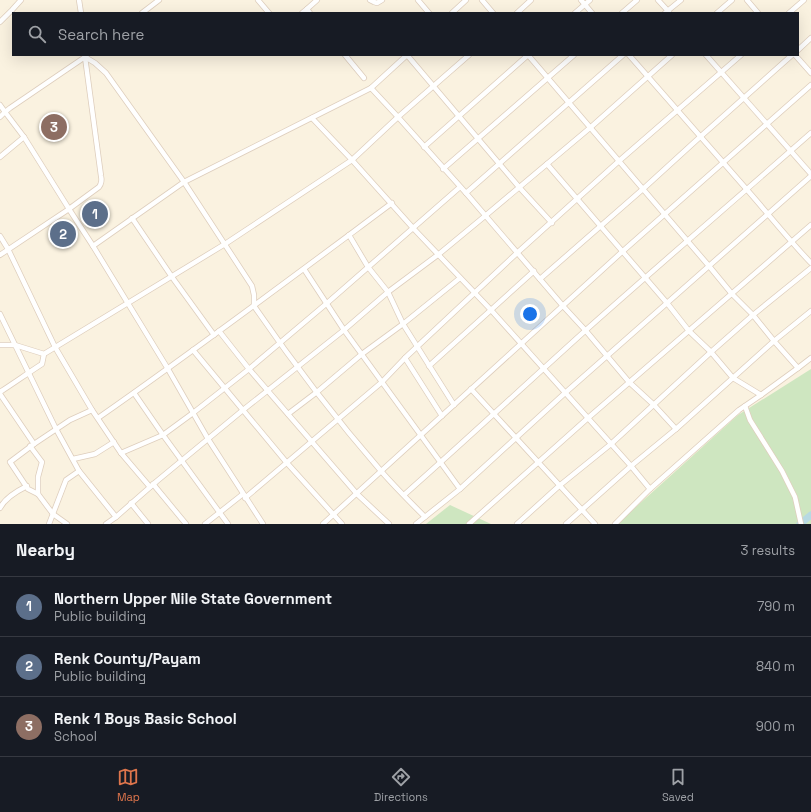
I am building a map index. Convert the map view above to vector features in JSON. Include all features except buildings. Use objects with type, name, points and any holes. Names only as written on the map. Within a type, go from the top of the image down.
[{"type":"street","points":[[0,22],[21,0]]},
{"type":"street","points":[[79,0],[80,12]]},
{"type":"street","points":[[143,12],[159,0]]},
{"type":"street","points":[[258,0],[268,12]]},
{"type":"street","points":[[308,11],[317,0]]},
{"type":"street","points":[[370,0],[377,3],[382,0]]},
{"type":"street","points":[[418,0],[428,12]]},
{"type":"street","points":[[453,12],[466,0]]},
{"type":"street","points":[[482,0],[492,12]]},
{"type":"street","points":[[518,12],[532,0]]},
{"type":"street","points":[[581,0],[591,12]]},
{"type":"street","points":[[576,12],[590,0]]},
{"type":"street","points":[[623,12],[637,0]]},
{"type":"street","points":[[658,0],[668,12],[682,0]]},
{"type":"street","points":[[719,12],[732,0]]},
{"type":"street","points":[[747,0],[757,12]]},
{"type":"street","points":[[790,12],[804,0]]},
{"type":"street","points":[[799,49],[811,38]]},
{"type":"street","points":[[0,117],[10,108],[86,56]]},
{"type":"street","points":[[86,56],[106,73],[184,182],[252,286],[254,306],[316,392],[381,472],[425,517]]},
{"type":"street","points":[[0,255],[69,209],[99,187],[102,183],[86,56]]},
{"type":"street","points":[[345,56],[364,78]]},
{"type":"street","points":[[93,246],[184,182],[371,88],[406,56]]},
{"type":"street","points":[[408,56],[519,187],[552,223]]},
{"type":"street","points":[[38,494],[38,477],[42,462],[0,393],[42,364],[44,354],[225,244],[352,160],[398,117],[468,56]]},
{"type":"street","points":[[424,147],[527,56]]},
{"type":"street","points":[[529,56],[732,294],[753,315],[798,368]]},
{"type":"street","points":[[443,169],[573,56]]},
{"type":"street","points":[[466,193],[622,56]]},
{"type":"street","points":[[630,56],[791,242],[811,263]]},
{"type":"street","points":[[108,524],[152,485],[267,390],[485,216],[591,127],[671,56]]},
{"type":"street","points":[[416,524],[460,489],[565,393],[811,175],[707,56]]},
{"type":"street","points":[[205,524],[287,464],[382,382],[405,358],[517,253],[619,161],[740,56]]},
{"type":"street","points":[[540,279],[791,56]]},
{"type":"street","points":[[796,56],[811,73]]},
{"type":"street","points":[[323,524],[623,251],[811,85]]},
{"type":"street","points":[[371,88],[466,193],[563,306],[586,330],[629,382],[654,405],[676,429]]},
{"type":"street","points":[[0,105],[24,137],[93,246],[168,369],[208,439],[263,524]]},
{"type":"street","points":[[312,118],[521,344],[650,489]]},
{"type":"street","points":[[404,495],[586,330],[811,133]]},
{"type":"street","points":[[0,157],[24,137]]},
{"type":"street","points":[[547,164],[646,278],[689,331],[711,352],[733,378],[761,395]]},
{"type":"street","points":[[121,452],[163,435],[193,413],[280,343],[460,187]]},
{"type":"street","points":[[98,418],[168,369],[392,203]]},
{"type":"street","points":[[132,218],[214,334]]},
{"type":"street","points":[[470,524],[629,382],[811,225]]},
{"type":"street","points":[[349,235],[368,267],[388,292],[403,324],[454,405]]},
{"type":"street","points":[[0,236],[8,249],[55,347],[92,410],[121,452],[186,524]]},
{"type":"street","points":[[517,524],[559,486],[611,444],[753,315],[811,268]]},
{"type":"street","points":[[304,269],[344,330],[460,489]]},
{"type":"street","points":[[430,366],[534,271]]},
{"type":"street","points":[[288,414],[460,278]]},
{"type":"street","points":[[566,524],[631,466],[676,429],[774,341],[811,311]]},
{"type":"street","points":[[0,314],[56,429],[79,471],[116,517]]},
{"type":"street","points":[[219,331],[249,369],[357,494],[389,524]]},
{"type":"street","points":[[0,345],[15,345],[44,354]]},
{"type":"street","points":[[193,350],[287,464],[342,524]]},
{"type":"street","points":[[405,358],[442,416]]},
{"type":"street","points":[[614,524],[650,489],[739,410],[811,358]]},
{"type":"street","points":[[471,389],[595,524]]},
{"type":"street","points":[[134,393],[181,461],[228,524]]},
{"type":"street","points":[[745,406],[750,420],[782,471],[795,497],[801,524]]},
{"type":"street","points":[[67,524],[53,514],[38,494],[28,489],[10,462],[32,445],[70,420],[92,410]]},
{"type":"street","points":[[73,459],[95,454],[114,442]]},
{"type":"street","points":[[49,524],[66,480],[79,471]]},
{"type":"street","points":[[0,508],[2,504],[16,491],[27,486]]},
{"type":"street","points":[[131,503],[148,524]]},
{"type":"green space","points":[[811,369],[811,524],[617,524],[738,415]]},
{"type":"green space","points":[[450,505],[491,524],[426,524]]},
{"type":"waterway","points":[[800,524],[811,515]]},
{"type":"place","name":"Renk 1 Boys Basic School","points":[[54,127]]},
{"type":"place","name":"Northern Upper Nile State Government","points":[[95,214]]},
{"type":"place","name":"Renk County/Payam","points":[[63,234]]}]
